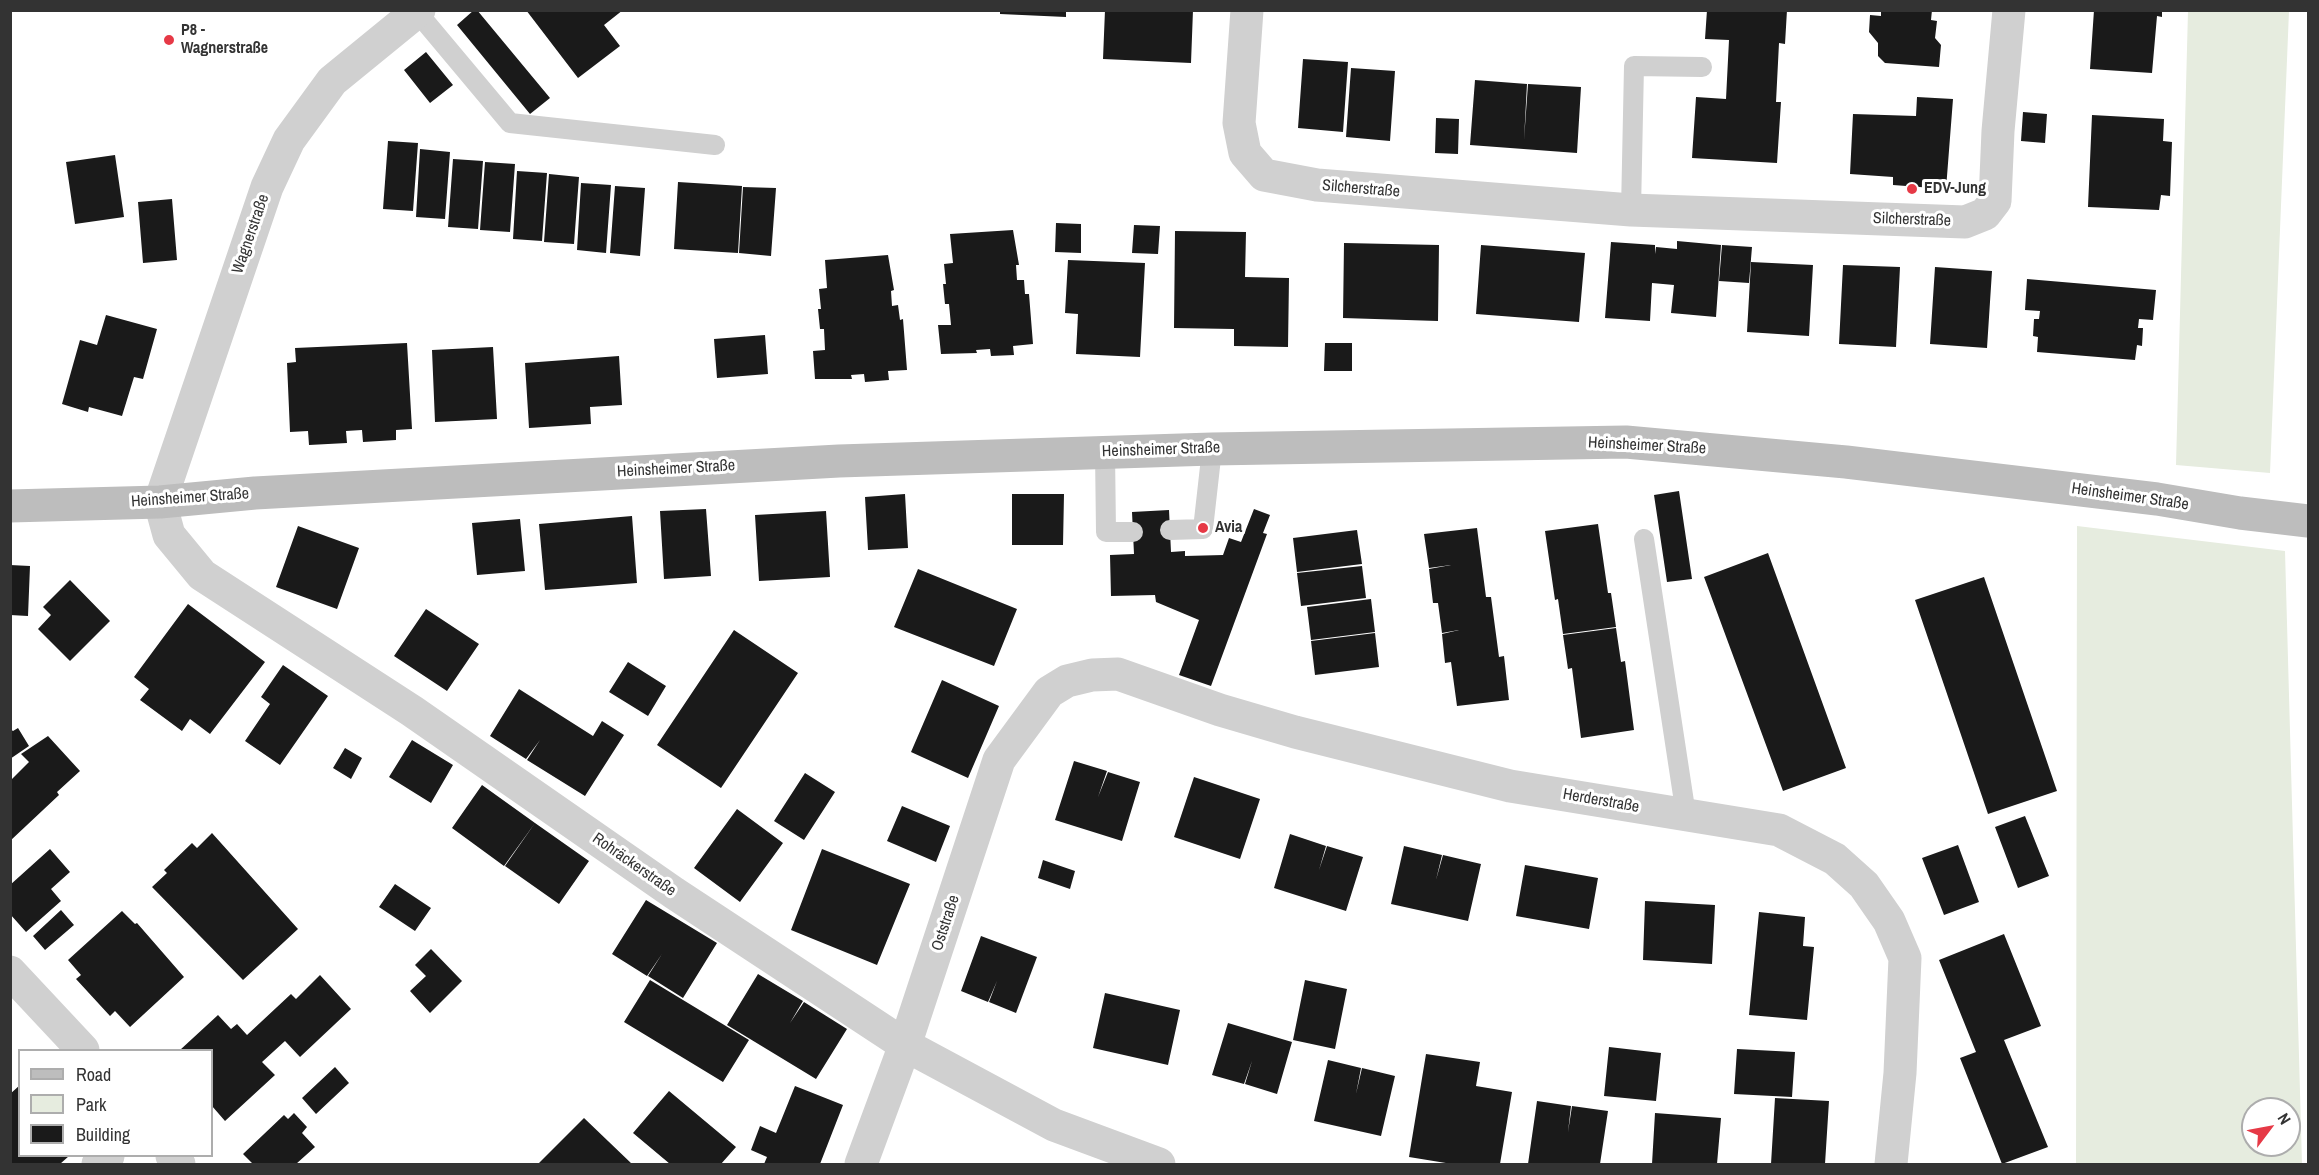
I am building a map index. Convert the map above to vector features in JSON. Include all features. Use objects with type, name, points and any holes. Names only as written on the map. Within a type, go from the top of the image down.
[{"type":"street","name":"Silcherstraße","points":[[1246,10],[1239,123],[1245,153],[1264,176],[1317,185],[1631,210],[1965,222],[1984,214],[1995,201],[1998,131],[2009,10]]},
{"type":"street","name":"Wagnerstraße","points":[[160,502],[267,187],[289,140],[332,81],[418,11]]},
{"type":"street","name":"Heinsheimer Straße","points":[[10,506],[160,502],[255,493],[635,471],[1106,452],[1212,448],[1626,442],[1846,462],[2145,498],[2308,521]]},
{"type":"street","name":"Rohräckerstraße","points":[[160,502],[169,535],[202,575],[412,711],[674,893],[905,1045],[1054,1125],[1159,1164]]},
{"type":"street","name":"Herderstraße","points":[[1049,692],[1067,681],[1092,675],[1118,674],[1220,710],[1296,732],[1510,786],[1779,830],[1835,859],[1864,885],[1889,921],[1905,958],[1900,1073],[1891,1164]]},
{"type":"street","name":"Oststraße","points":[[861,1164],[905,1045],[999,760],[1049,692]]},
{"type":"street","points":[[10,972],[82,1049]]},
{"type":"lane","name":"Wagnerstraße","points":[[418,11],[510,123],[715,145]]},
{"type":"lane","points":[[1631,210],[1634,66],[1702,67]]},
{"type":"lane","points":[[1170,530],[1203,529],[1212,448]]},
{"type":"lane","points":[[1106,452],[1106,532],[1133,532]]},
{"type":"lane","points":[[1644,539],[1686,815]]},
{"type":"green space","points":[[2188,11],[2289,11],[2270,473],[2176,465]]},
{"type":"green space","points":[[2077,526],[2285,551],[2300,1097],[2241,1097],[2241,1157],[2301,1157],[2301,1128],[2302,1164],[2076,1164]]},
{"type":"building","points":[[477,10],[550,98],[530,114],[457,25]]},
{"type":"building","points":[[526,10],[623,10],[604,25],[620,46],[578,78]]},
{"type":"building","points":[[1000,10],[1066,10],[1066,17],[1000,14]]},
{"type":"building","points":[[1105,10],[1193,10],[1191,63],[1103,59]]},
{"type":"building","points":[[1707,10],[1787,10],[1785,44],[1779,43],[1776,102],[1781,102],[1777,163],[1692,158],[1696,97],[1726,99],[1729,40],[1705,39]]},
{"type":"building","points":[[1881,10],[1932,10],[1931,20],[1937,21],[1935,38],[1941,45],[1939,67],[1885,63],[1878,56],[1878,43],[1869,32],[1870,15],[1881,16]]},
{"type":"building","points":[[2094,10],[2162,10],[2162,17],[2157,16],[2152,73],[2090,69]]},
{"type":"building","points":[[426,52],[453,85],[430,103],[404,70]]},
{"type":"building","points":[[1303,59],[1348,62],[1343,132],[1298,128]]},
{"type":"building","points":[[1351,68],[1395,71],[1390,141],[1346,137]]},
{"type":"building","points":[[1475,80],[1527,84],[1524,140],[1528,84],[1581,87],[1577,153],[1470,145]]},
{"type":"building","points":[[1917,97],[1953,99],[1946,189],[1893,185],[1893,177],[1850,174],[1853,114],[1916,116]]},
{"type":"building","points":[[2023,112],[2047,114],[2045,143],[2021,141]]},
{"type":"building","points":[[2092,115],[2164,119],[2163,141],[2172,142],[2170,196],[2161,195],[2159,210],[2088,207]]},
{"type":"building","points":[[1436,118],[1459,119],[1458,154],[1435,153]]},
{"type":"building","points":[[388,141],[418,143],[413,211],[383,209]]},
{"type":"building","points":[[420,149],[450,152],[445,219],[416,217]]},
{"type":"building","points":[[115,155],[124,217],[75,224],[66,162]]},
{"type":"building","points":[[453,159],[483,161],[478,229],[448,227]]},
{"type":"building","points":[[485,162],[515,164],[510,232],[480,230]]},
{"type":"building","points":[[517,171],[547,173],[542,241],[513,239]]},
{"type":"building","points":[[549,174],[579,177],[574,244],[544,242]]},
{"type":"building","points":[[678,182],[742,186],[738,253],[674,249]]},
{"type":"building","points":[[581,183],[611,185],[606,253],[577,250]]},
{"type":"building","points":[[615,186],[645,188],[640,256],[610,253]]},
{"type":"building","points":[[743,187],[776,188],[771,256],[739,253]]},
{"type":"building","points":[[172,199],[177,260],[143,263],[138,202]]},
{"type":"building","points":[[1056,223],[1081,224],[1081,253],[1055,252]]},
{"type":"building","points":[[1134,225],[1160,226],[1158,254],[1132,253]]},
{"type":"building","points":[[1013,230],[1019,265],[1016,265],[1017,280],[1024,280],[1025,294],[1029,294],[1033,344],[1013,346],[1014,355],[991,356],[990,349],[976,350],[977,353],[941,354],[938,325],[951,325],[949,304],[945,304],[943,284],[946,284],[944,264],[953,263],[950,234]]},
{"type":"building","points":[[1175,231],[1246,232],[1245,277],[1289,278],[1288,347],[1234,346],[1234,329],[1174,328]]},
{"type":"building","points":[[1677,241],[1721,245],[1716,317],[1671,313],[1674,285],[1652,283],[1650,321],[1605,318],[1611,242],[1655,245],[1655,254],[1656,247],[1677,249]]},
{"type":"building","points":[[1344,243],[1439,245],[1438,321],[1343,318]]},
{"type":"building","points":[[1481,245],[1585,253],[1579,322],[1476,314]]},
{"type":"building","points":[[1722,245],[1752,247],[1749,283],[1719,281]]},
{"type":"building","points":[[888,255],[894,290],[891,291],[892,306],[898,305],[900,320],[903,319],[907,370],[888,371],[889,380],[865,382],[864,374],[851,375],[852,379],[815,379],[813,351],[825,350],[824,329],[820,329],[818,309],[821,309],[819,289],[827,288],[825,260]]},
{"type":"building","points":[[1068,260],[1145,263],[1140,357],[1076,354],[1078,314],[1065,313]]},
{"type":"building","points":[[1751,262],[1813,265],[1809,336],[1747,332]]},
{"type":"building","points":[[1843,265],[1900,267],[1896,347],[1839,344]]},
{"type":"building","points":[[1935,267],[1992,271],[1987,348],[1930,344]]},
{"type":"building","points":[[2027,279],[2156,290],[2153,320],[2139,319],[2138,328],[2143,328],[2142,346],[2137,345],[2135,360],[2037,352],[2038,337],[2033,336],[2034,319],[2039,319],[2040,311],[2025,310]]},
{"type":"building","points":[[106,315],[157,329],[143,379],[134,377],[122,416],[89,407],[88,412],[62,404],[80,340],[97,345]]},
{"type":"building","points":[[765,335],[768,374],[717,378],[714,339]]},
{"type":"building","points":[[407,343],[412,429],[396,430],[396,440],[363,442],[362,430],[346,431],[347,443],[309,445],[308,431],[290,432],[287,363],[296,362],[295,348]]},
{"type":"building","points":[[1325,343],[1352,343],[1352,371],[1324,371]]},
{"type":"building","points":[[493,347],[497,419],[435,422],[432,350]]},
{"type":"building","points":[[619,356],[622,405],[590,407],[591,424],[529,428],[525,363]]},
{"type":"building","points":[[1679,491],[1692,579],[1667,582],[1654,495]]},
{"type":"building","points":[[905,494],[908,548],[868,550],[865,497]]},
{"type":"building","points":[[1012,494],[1064,494],[1063,545],[1012,545]]},
{"type":"building","points":[[706,509],[711,576],[664,579],[660,511]]},
{"type":"building","points":[[1254,509],[1270,515],[1263,533],[1267,534],[1211,686],[1179,675],[1199,620],[1156,602],[1155,595],[1111,596],[1110,555],[1134,554],[1132,512],[1169,510],[1171,552],[1185,551],[1185,556],[1223,555],[1229,538],[1241,542]]},
{"type":"building","points":[[826,511],[830,577],[759,581],[755,515]]},
{"type":"building","points":[[632,516],[637,583],[545,590],[539,524]]},
{"type":"building","points":[[520,519],[525,571],[477,575],[472,523]]},
{"type":"building","points":[[1598,524],[1608,593],[1611,593],[1616,627],[1563,634],[1558,599],[1555,600],[1545,531]]},
{"type":"building","points":[[298,526],[359,548],[337,609],[276,587]]},
{"type":"building","points":[[1477,528],[1486,597],[1491,597],[1499,657],[1504,656],[1509,700],[1457,706],[1451,662],[1445,663],[1442,634],[1459,630],[1442,633],[1438,603],[1433,603],[1429,569],[1451,565],[1429,568],[1424,534]]},
{"type":"building","points":[[1357,530],[1362,564],[1297,572],[1293,538]]},
{"type":"building","points":[[1768,553],[1846,768],[1783,791],[1704,577]]},
{"type":"building","points":[[10,565],[30,566],[28,616],[10,615]]},
{"type":"building","points":[[1362,566],[1366,598],[1301,606],[1297,573]]},
{"type":"building","points":[[918,569],[1017,609],[994,666],[894,627]]},
{"type":"building","points":[[1984,577],[2057,791],[1988,814],[1915,600]]},
{"type":"building","points":[[70,580],[110,621],[70,661],[38,629],[51,615],[43,607]]},
{"type":"building","points":[[1371,599],[1375,632],[1311,640],[1307,607]]},
{"type":"building","points":[[188,604],[265,662],[210,734],[190,719],[182,731],[140,700],[149,689],[134,677]]},
{"type":"building","points":[[426,609],[479,644],[447,691],[394,656]]},
{"type":"building","points":[[1616,628],[1621,662],[1625,661],[1634,730],[1581,738],[1572,668],[1568,669],[1563,635]]},
{"type":"building","points":[[734,630],[798,673],[721,788],[657,745]]},
{"type":"building","points":[[1375,633],[1379,667],[1315,675],[1311,641]]},
{"type":"building","points":[[628,662],[666,686],[648,716],[609,692]]},
{"type":"building","points":[[283,665],[328,696],[280,765],[245,741],[270,704],[261,697]]},
{"type":"building","points":[[942,680],[999,706],[968,778],[911,752]]},
{"type":"building","points":[[519,689],[593,736],[602,721],[624,735],[585,796],[527,760],[540,740],[526,759],[490,736]]},
{"type":"building","points":[[18,728],[29,746],[10,759],[10,729],[13,731]]},
{"type":"building","points":[[48,736],[80,771],[57,792],[59,795],[10,841],[10,777],[12,779],[29,762],[21,754]]},
{"type":"building","points":[[412,740],[453,765],[431,803],[389,777]]},
{"type":"building","points":[[345,748],[362,758],[351,779],[333,768]]},
{"type":"building","points":[[1074,761],[1107,771],[1098,797],[1108,772],[1140,782],[1122,841],[1055,820]]},
{"type":"building","points":[[805,773],[835,792],[804,840],[774,821]]},
{"type":"building","points":[[1194,777],[1260,799],[1240,859],[1174,837]]},
{"type":"building","points":[[482,785],[535,823],[504,866],[452,828]]},
{"type":"building","points":[[902,806],[950,826],[936,862],[887,841]]},
{"type":"building","points":[[737,809],[783,843],[740,902],[694,868]]},
{"type":"building","points":[[2025,816],[2049,876],[2018,888],[1995,827]]},
{"type":"building","points":[[535,823],[589,861],[559,904],[505,866]]},
{"type":"building","points":[[212,833],[298,929],[243,980],[152,887],[167,873],[164,870],[192,843],[197,848]]},
{"type":"building","points":[[1290,834],[1326,846],[1319,870],[1327,846],[1363,857],[1346,911],[1274,888]]},
{"type":"building","points":[[1958,845],[1979,902],[1944,915],[1922,858]]},
{"type":"building","points":[[1404,846],[1442,855],[1436,880],[1443,855],[1481,864],[1468,921],[1391,904]]},
{"type":"building","points":[[50,849],[70,872],[51,889],[61,901],[26,932],[10,914],[10,885]]},
{"type":"building","points":[[822,849],[910,884],[877,965],[791,930]]},
{"type":"building","points":[[1043,860],[1075,871],[1070,889],[1038,878]]},
{"type":"building","points":[[1525,865],[1598,878],[1589,929],[1516,916]]},
{"type":"building","points":[[395,884],[431,908],[415,931],[379,907]]},
{"type":"building","points":[[646,900],[717,943],[683,998],[648,976],[662,954],[647,976],[612,954]]},
{"type":"building","points":[[1645,901],[1715,905],[1712,964],[1643,960]]},
{"type":"building","points":[[61,910],[74,925],[45,950],[33,936]]},
{"type":"building","points":[[122,911],[135,924],[137,923],[184,977],[130,1027],[115,1011],[110,1016],[76,979],[81,975],[68,960]]},
{"type":"building","points":[[1759,912],[1805,917],[1803,946],[1814,947],[1807,1020],[1749,1015]]},
{"type":"building","points":[[2004,934],[2041,1026],[2004,1040],[2048,1147],[2002,1164],[1960,1058],[1976,1052],[1939,960]]},
{"type":"building","points":[[981,936],[1037,957],[1016,1013],[989,1002],[997,981],[988,1002],[961,991]]},
{"type":"building","points":[[431,949],[462,981],[430,1013],[410,991],[426,976],[415,965]]},
{"type":"building","points":[[758,974],[803,1001],[790,1023],[804,1002],[847,1029],[816,1079],[727,1025]]},
{"type":"building","points":[[320,975],[351,1009],[300,1057],[285,1041],[262,1062],[275,1075],[225,1121],[213,1107],[213,1049],[181,1049],[218,1015],[231,1029],[237,1024],[247,1035],[291,994],[296,999]]},
{"type":"building","points":[[650,980],[749,1040],[723,1082],[624,1022]]},
{"type":"building","points":[[1305,980],[1347,989],[1335,1049],[1293,1040]]},
{"type":"building","points":[[1105,993],[1180,1010],[1168,1065],[1093,1048]]},
{"type":"building","points":[[1228,1023],[1292,1042],[1277,1094],[1245,1084],[1252,1061],[1244,1084],[1212,1075]]},
{"type":"building","points":[[1609,1047],[1661,1053],[1656,1101],[1604,1096]]},
{"type":"building","points":[[1737,1049],[1795,1052],[1792,1097],[1734,1094]]},
{"type":"building","points":[[1426,1054],[1480,1062],[1476,1086],[1512,1092],[1500,1164],[1452,1164],[1409,1157]]},
{"type":"building","points":[[1328,1060],[1361,1068],[1356,1094],[1362,1068],[1395,1076],[1381,1136],[1314,1121]]},
{"type":"building","points":[[335,1067],[349,1083],[316,1114],[302,1098]]},
{"type":"building","points":[[795,1086],[843,1105],[820,1164],[764,1164],[767,1157],[751,1150],[760,1126],[776,1133]]},
{"type":"building","points":[[18,1087],[18,1157],[68,1157],[60,1164],[10,1164],[10,1094]]},
{"type":"building","points":[[669,1091],[736,1147],[721,1164],[670,1164],[633,1133]]},
{"type":"building","points":[[1775,1098],[1829,1101],[1825,1164],[1771,1164]]},
{"type":"building","points":[[1537,1101],[1571,1106],[1568,1132],[1572,1106],[1608,1111],[1600,1164],[1528,1164]]},
{"type":"building","points":[[294,1113],[307,1127],[302,1133],[315,1147],[296,1164],[253,1164],[243,1154],[284,1115],[288,1119]]},
{"type":"building","points":[[1655,1113],[1721,1118],[1717,1164],[1652,1164]]},
{"type":"building","points":[[584,1118],[632,1164],[538,1164]]},
{"type":"place","name":"P8 - Wagnerstraße","points":[[169,40]]},
{"type":"place","name":"EDV-Jung","points":[[1912,189]]},
{"type":"place","name":"Avia","points":[[1203,528]]}]
